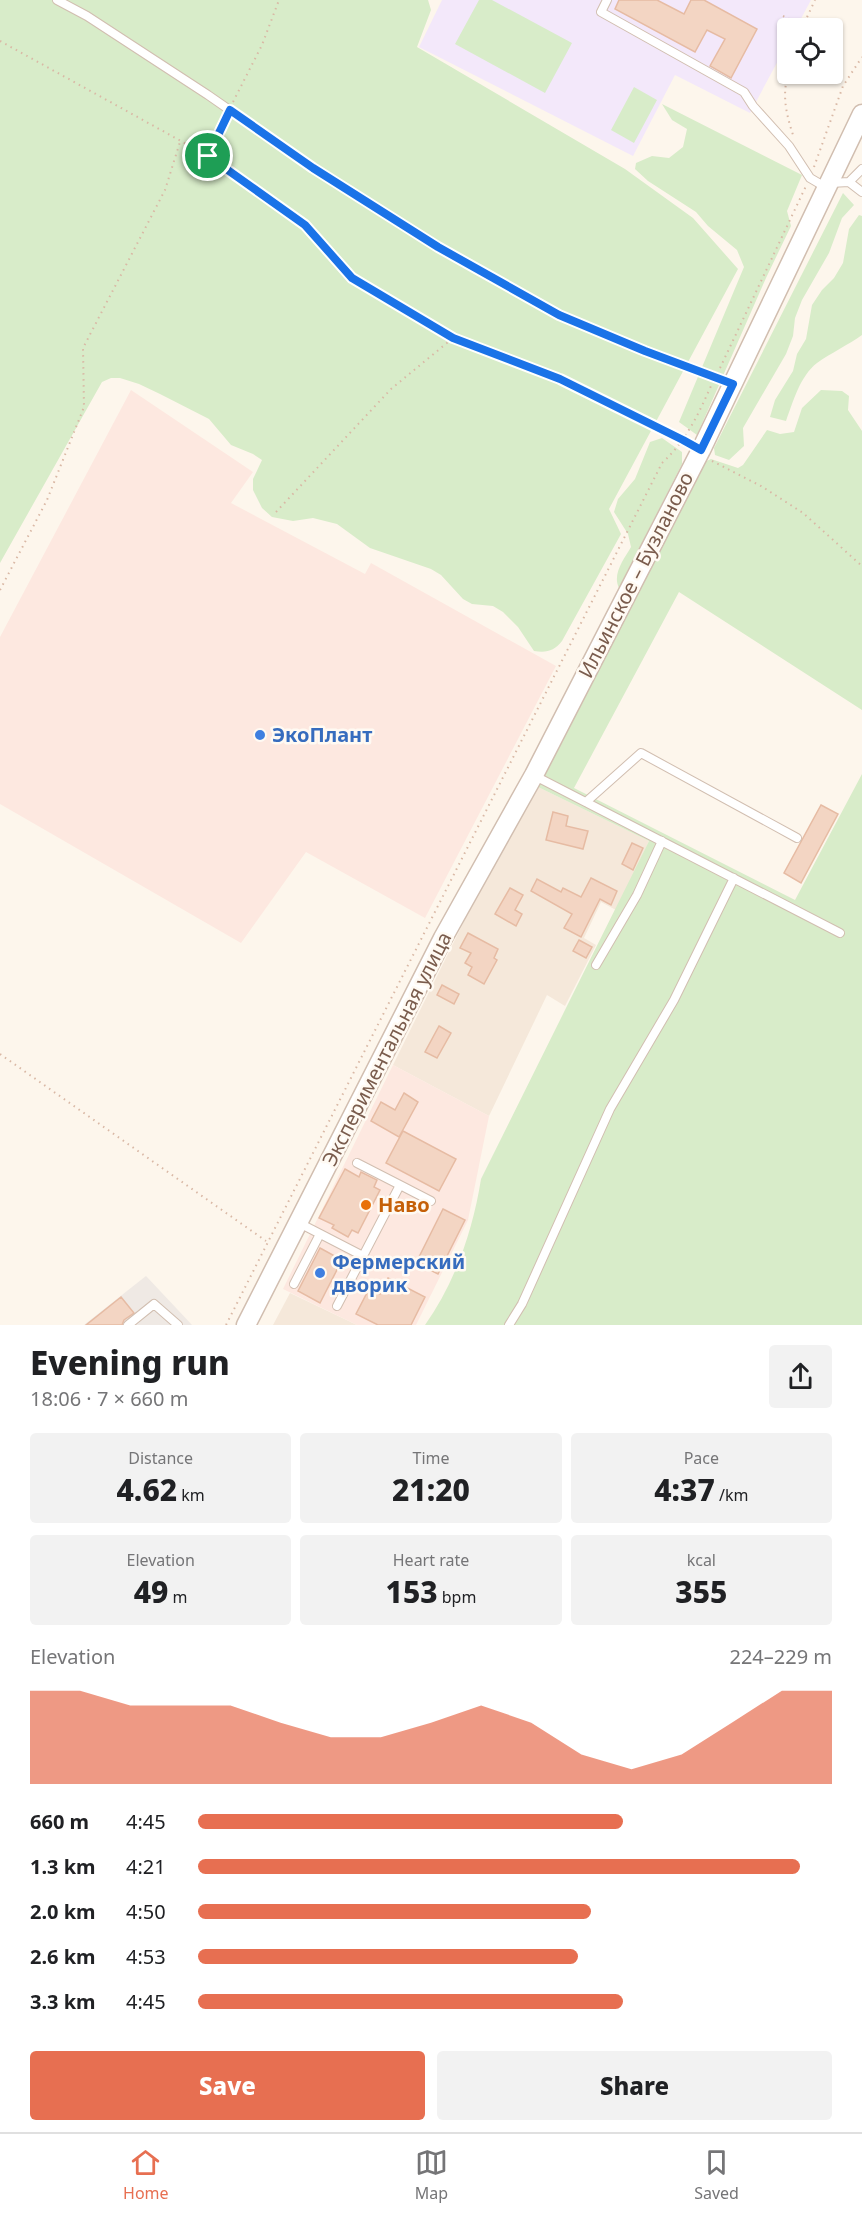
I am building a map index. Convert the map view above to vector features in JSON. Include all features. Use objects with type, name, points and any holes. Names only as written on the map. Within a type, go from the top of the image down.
[{"type":"street","name":"Ильинское – Бузланово","points":[[534,775],[700,452],[724,380],[828,186],[862,114]]},
{"type":"street","name":"Экспериментальная улица","points":[[246,1325],[443,938],[534,775]]},
{"type":"lane","points":[[57,0],[87,16],[230,110],[313,168],[438,247],[559,315],[645,351],[724,380]]},
{"type":"lane","points":[[607,0],[601,12],[744,92],[753,106],[789,146],[810,178],[828,186],[849,182],[862,169]]},
{"type":"lane","points":[[849,182],[862,192]]},
{"type":"lane","points":[[586,802],[641,753],[797,838]]},
{"type":"lane","points":[[534,775],[840,933]]},
{"type":"lane","points":[[596,965],[637,895],[662,842]]},
{"type":"lane","points":[[508,1325],[522,1304],[610,1109],[674,1000],[734,878]]},
{"type":"lane","points":[[357,1162],[431,1201]]},
{"type":"lane","points":[[337,1306],[400,1185]]},
{"type":"lane","points":[[299,1223],[363,1256]]},
{"type":"lane","points":[[294,1284],[320,1234]]},
{"type":"lane","points":[[128,1325],[154,1304],[178,1325]]},
{"type":"path","points":[[208,156],[262,45],[279,0]]},
{"type":"path","points":[[806,18],[815,0]]},
{"type":"path","points":[[0,41],[208,156],[305,225],[352,278],[453,338],[560,379],[683,440],[803,513],[862,566]]},
{"type":"path","points":[[807,164],[812,172],[843,86],[862,57]]},
{"type":"path","points":[[785,84],[785,108],[794,137]]},
{"type":"path","points":[[0,590],[46,500],[84,407],[83,348],[165,190],[180,142]]},
{"type":"path","points":[[226,1325],[662,463],[677,450],[694,421],[724,380],[810,178]]},
{"type":"path","points":[[276,512],[391,388],[453,338]]},
{"type":"path","points":[[0,1054],[267,1242],[285,1251]]},
{"type":"shaded area","points":[[442,0],[811,0],[801,18],[777,18],[777,63],[750,113],[675,75],[633,156],[419,47]]},
{"type":"shaded area","name":"ЭкоПлант","points":[[131,390],[253,472],[231,503],[365,574],[371,563],[556,666],[425,918],[306,852],[241,943],[0,804],[0,637]]},
{"type":"shaded area","points":[[538,787],[649,841],[616,910],[601,902],[584,938],[596,945],[565,1006],[547,995],[489,1116],[393,1065],[527,794]]},
{"type":"shaded area","points":[[393,1065],[489,1116],[468,1220],[416,1325],[357,1325],[283,1289]]},
{"type":"shaded area","points":[[146,1276],[192,1325],[84,1325]]},
{"type":"shaded area","points":[[290,1293],[357,1325],[273,1325]]},
{"type":"green space","points":[[0,0],[428,0],[431,10],[417,47],[625,169],[693,218],[738,269],[609,509],[621,534],[562,641],[556,647],[546,651],[534,651],[518,627],[503,612],[493,606],[472,604],[463,599],[441,575],[431,569],[370,548],[337,524],[313,518],[293,521],[272,517],[262,508],[253,490],[253,479],[262,460],[231,445],[209,419],[139,384],[120,378],[111,378],[102,382],[0,563]]},
{"type":"green space","points":[[479,0],[492,0],[572,43],[545,93],[455,44]]},
{"type":"green space","points":[[634,87],[657,100],[634,143],[611,130]]},
{"type":"green space","points":[[662,104],[802,175],[787,211],[791,226],[697,435],[679,422],[744,267],[737,250],[708,226],[696,212],[648,181],[635,169],[636,163],[652,156],[669,158],[683,147],[687,129],[672,120]]},
{"type":"green space","points":[[843,193],[854,205],[842,218],[829,253],[802,300],[786,354],[743,428],[744,446],[729,460],[715,455],[714,448]]},
{"type":"green space","points":[[859,215],[862,216],[862,335],[811,368],[798,390],[786,421],[770,417],[775,400],[793,371],[797,354],[806,339],[812,305],[843,263],[849,229]]},
{"type":"green space","points":[[821,390],[842,391],[849,396],[848,410],[862,431],[862,710],[679,592],[574,788],[795,900],[862,774],[862,1325],[425,1325],[454,1274],[468,1237],[481,1179],[649,841],[538,787],[702,463],[711,459],[738,468],[743,465],[767,430],[780,434],[794,432],[802,408]]},
{"type":"green space","points":[[662,438],[682,452],[682,464],[619,588],[618,572],[631,547],[628,534],[614,512],[618,499],[635,479],[650,442]]},
{"type":"building","points":[[619,0],[657,0],[684,14],[691,0],[704,0],[757,29],[731,78],[710,66],[725,39],[707,30],[695,52],[615,9]]},
{"type":"building","points":[[821,805],[838,814],[801,883],[784,873]]},
{"type":"building","points":[[553,812],[568,816],[566,826],[588,831],[583,849],[546,840]]},
{"type":"building","points":[[632,843],[643,848],[633,870],[622,864]]},
{"type":"building","points":[[591,878],[617,891],[611,905],[600,899],[581,937],[564,928],[572,914],[531,891],[537,879],[561,892],[563,888],[581,897]]},
{"type":"building","points":[[510,888],[523,895],[515,910],[522,914],[516,926],[495,914]]},
{"type":"building","points":[[468,933],[498,949],[494,958],[497,960],[484,984],[468,975],[472,967],[465,963],[471,953],[460,948]]},
{"type":"building","points":[[579,940],[592,947],[586,958],[573,951]]},
{"type":"building","points":[[442,985],[459,994],[454,1004],[437,995]]},
{"type":"building","points":[[439,1026],[451,1033],[437,1058],[425,1052]]},
{"type":"building","points":[[404,1093],[418,1102],[399,1137],[371,1121],[381,1102],[395,1110]]},
{"type":"building","points":[[403,1131],[456,1159],[439,1191],[386,1163]]},
{"type":"building","points":[[345,1169],[359,1177],[361,1172],[377,1180],[374,1187],[380,1190],[358,1233],[352,1230],[348,1237],[332,1228],[334,1225],[319,1218]]},
{"type":"building","points":[[443,1209],[465,1220],[438,1274],[416,1263]]},
{"type":"building","points":[[320,1248],[342,1260],[320,1303],[298,1291]]},
{"type":"building","points":[[388,1278],[425,1297],[411,1325],[378,1325],[356,1314],[369,1289],[380,1294]]},
{"type":"building","points":[[121,1297],[134,1313],[124,1320],[122,1325],[86,1325]]},
{"type":"place","name":"ЭкоПлант","points":[[260,735]]},
{"type":"place","name":"Наво","points":[[366,1205]]},
{"type":"place","name":"Фермерский дворик","points":[[320,1273]]},
{"type":"route","points":[[230,110],[313,168],[438,247],[559,315],[733,384],[701,450],[560,379],[453,338],[352,278],[305,225],[208,156],[230,110]]}]
